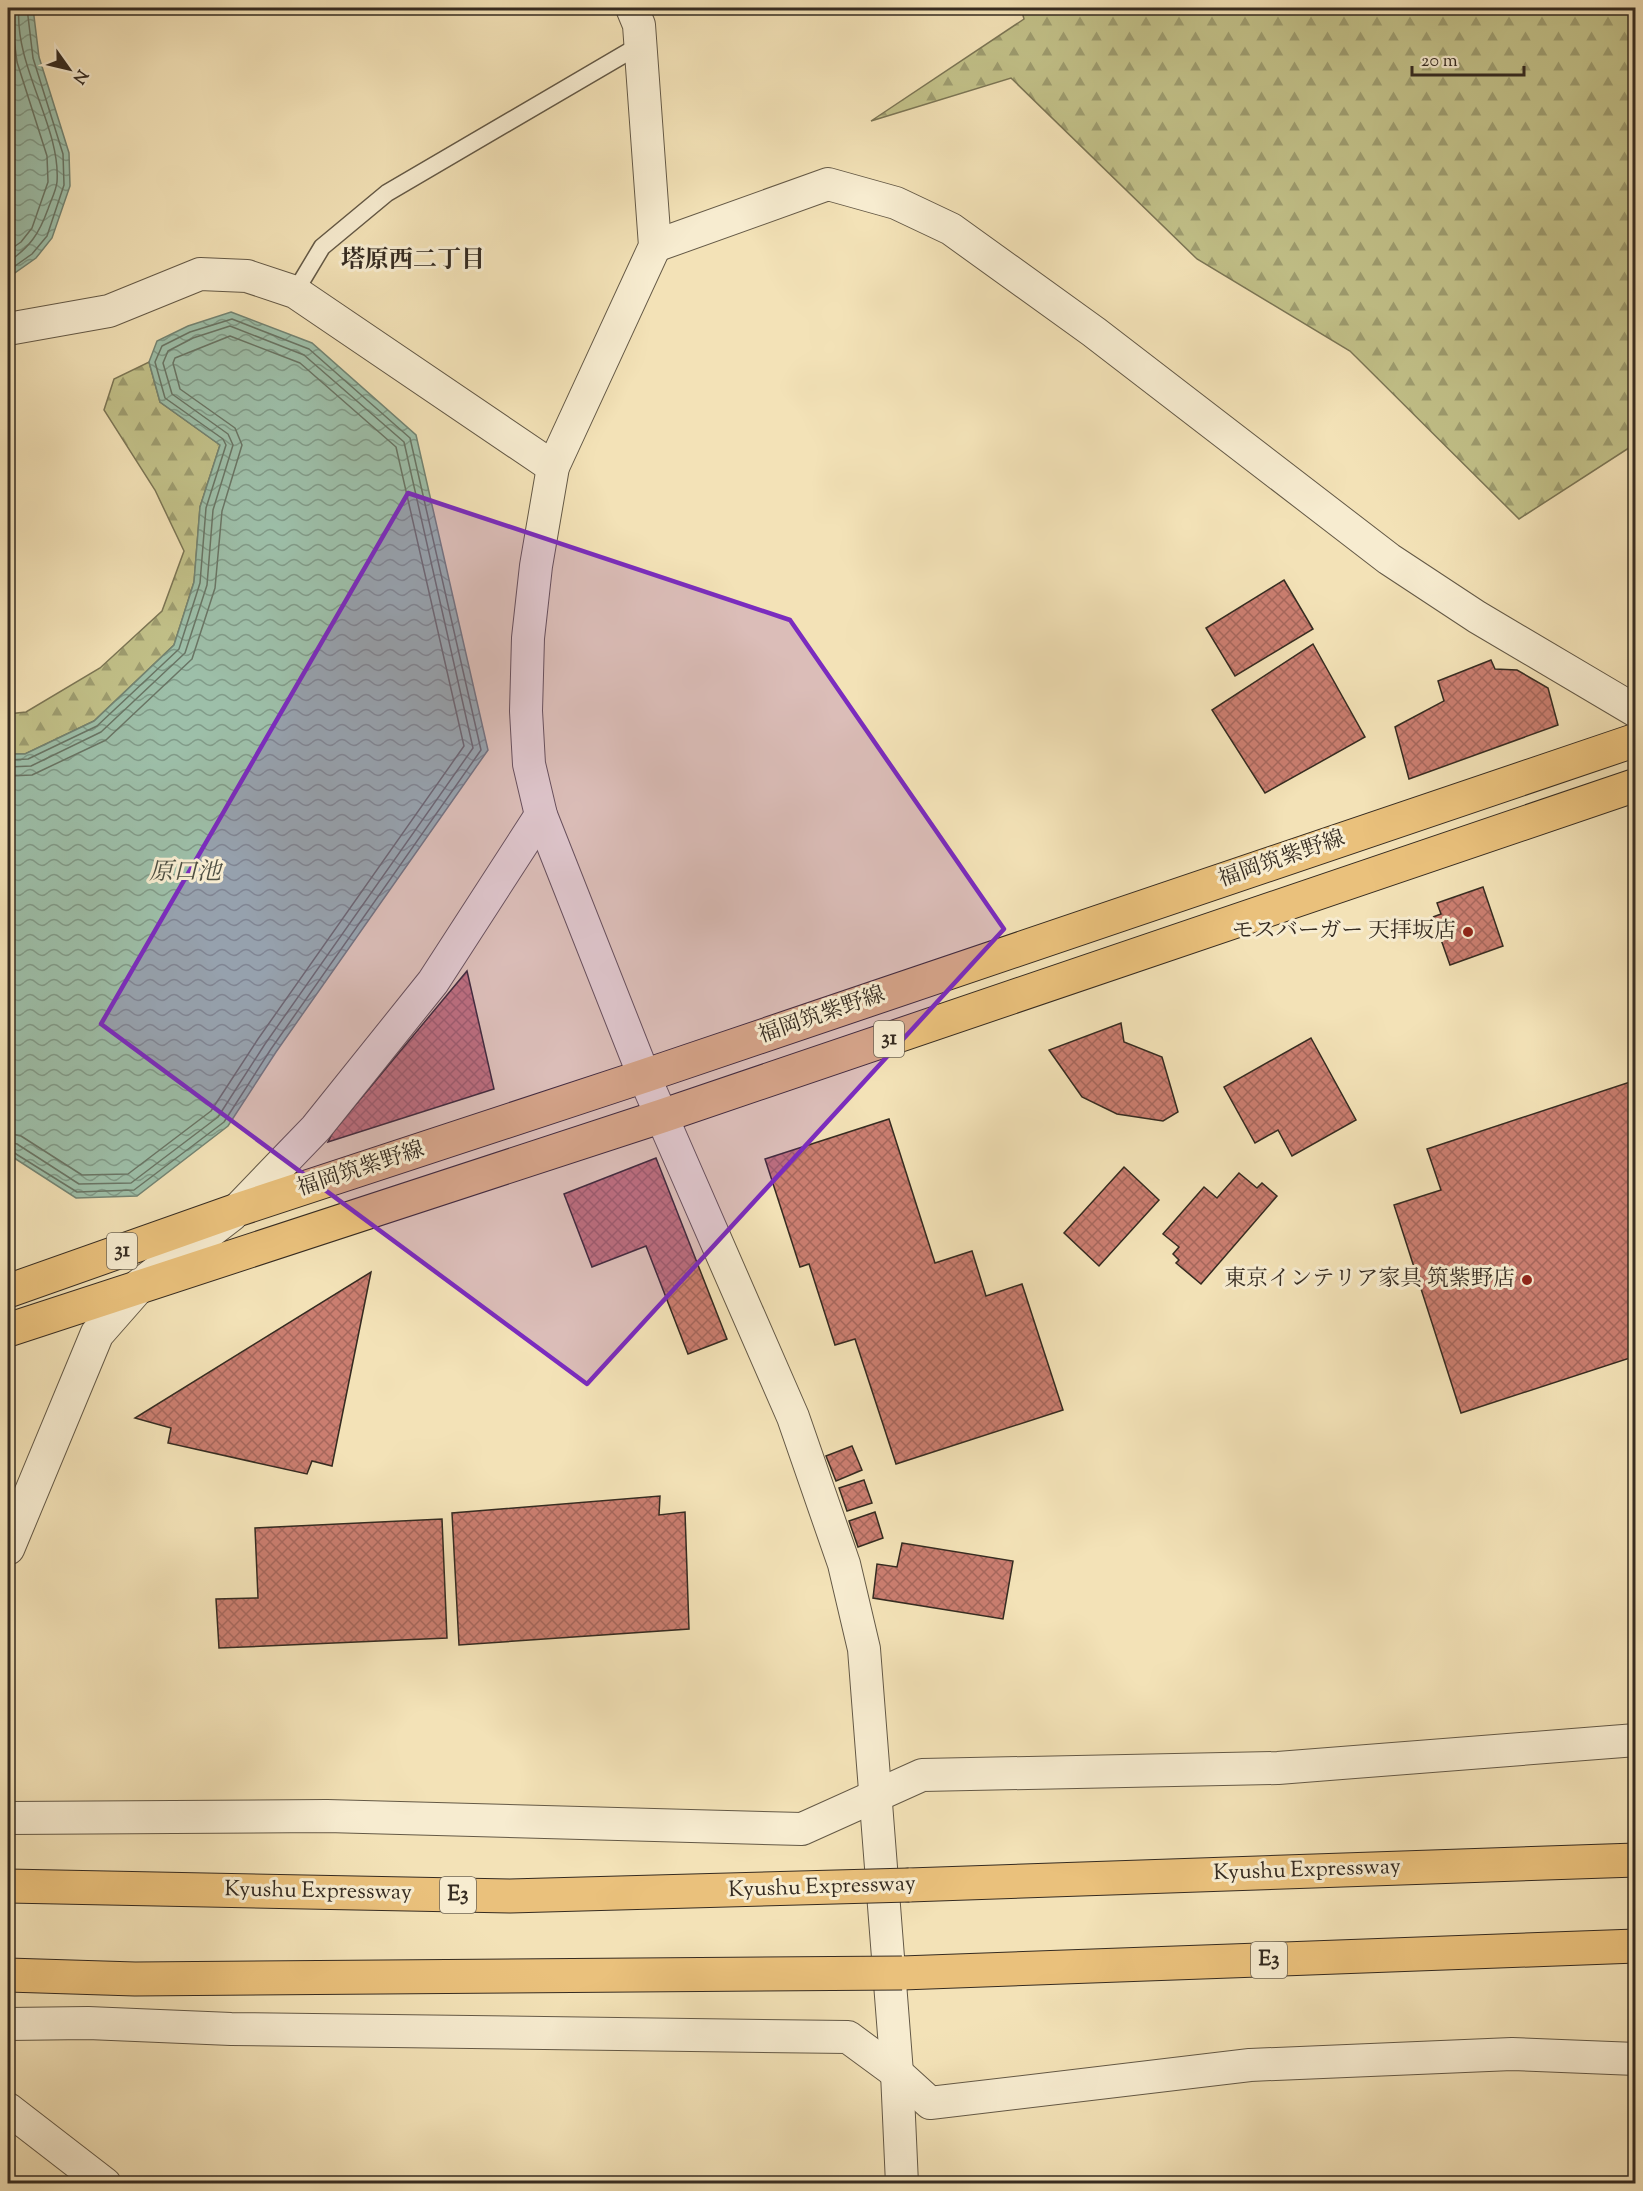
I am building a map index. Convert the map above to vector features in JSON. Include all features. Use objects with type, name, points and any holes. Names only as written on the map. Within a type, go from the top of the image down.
[{"type":"main road","name":"福岡筑紫野線","points":[[8,1291],[237,1210],[644,1076],[1635,740]]},
{"type":"main road","name":"福岡筑紫野線","points":[[8,1330],[662,1116],[1635,785]]},
{"type":"main road","name":"Kyushu Expressway","points":[[8,1886],[510,1896],[1635,1860]]},
{"type":"main road","name":"E3","points":[[8,1975],[135,1979],[902,1973],[1635,1946]]},
{"type":"street","points":[[632,8],[639,25],[655,246],[553,467],[536,566],[526,690],[530,764],[541,815],[644,1076],[794,1417],[844,1564],[864,1649],[897,2073],[902,2184]]},
{"type":"street","points":[[655,246],[828,184],[896,203],[951,229],[1094,332],[1389,559],[1478,617],[1635,711]]},
{"type":"street","points":[[8,329],[109,311],[200,274],[247,276],[295,292],[553,467]]},
{"type":"street","points":[[8,1548],[97,1334],[141,1285],[237,1210],[316,1128],[433,982],[541,815]]},
{"type":"street","points":[[8,1818],[327,1816],[802,1829],[875,1794],[922,1775],[1278,1768],[1635,1740]]},
{"type":"street","points":[[8,2024],[88,2023],[231,2029],[848,2037],[897,2073],[930,2103],[1250,2065],[1512,2054],[1635,2059]]},
{"type":"street","points":[[8,2109],[105,2184]]},
{"type":"lane","points":[[295,292],[322,247],[387,193],[640,45]]},
{"type":"highlighted area","points":[[408,493],[790,620],[1004,929],[587,1384],[101,1024]]},
{"type":"green space","points":[[1021,8],[1635,8],[1635,444],[1519,519],[1350,351],[1197,259],[1011,78],[871,121],[1024,19]]},
{"type":"green space","points":[[149,362],[160,402],[220,445],[200,507],[194,582],[174,645],[94,721],[25,754],[8,754],[8,714],[26,712],[100,668],[162,611],[184,551],[155,490],[104,410],[114,379]]},
{"type":"water","points":[[8,8],[33,8],[39,57],[69,153],[70,186],[52,238],[36,258],[9,277]]},
{"type":"water","name":"原口池","points":[[231,312],[312,343],[416,435],[488,750],[276,1052],[228,1126],[137,1196],[76,1198],[8,1154],[8,754],[25,754],[94,721],[174,645],[194,582],[200,507],[220,445],[160,402],[149,362],[157,341],[188,326]]},
{"type":"building","points":[[1284,580],[1313,629],[1235,676],[1206,628]]},
{"type":"building","points":[[1313,644],[1365,737],[1265,793],[1212,710]]},
{"type":"building","points":[[1491,660],[1495,669],[1517,670],[1548,688],[1558,725],[1409,779],[1395,727],[1444,701],[1438,681]]},
{"type":"building","name":"モスバーガー 天拝坂店","points":[[1483,887],[1503,946],[1450,965],[1433,917],[1441,914],[1437,903]]},
{"type":"building","points":[[467,971],[494,1089],[328,1142],[333,1132]]},
{"type":"building","points":[[1121,1023],[1124,1042],[1162,1057],[1178,1112],[1163,1121],[1117,1114],[1082,1097],[1049,1050]]},
{"type":"building","points":[[1311,1038],[1356,1120],[1292,1156],[1278,1130],[1255,1143],[1224,1087]]},
{"type":"building","name":"東京インテリア家具 筑紫野店","points":[[1636,1080],[1636,1356],[1461,1413],[1394,1205],[1441,1190],[1427,1149]]},
{"type":"building","points":[[889,1119],[935,1263],[972,1251],[986,1296],[1022,1284],[1063,1410],[896,1464],[855,1339],[835,1345],[809,1264],[800,1267],[765,1159]]},
{"type":"building","points":[[656,1158],[727,1339],[688,1354],[646,1246],[592,1267],[564,1194]]},
{"type":"building","points":[[1124,1167],[1159,1200],[1099,1266],[1064,1233]]},
{"type":"building","points":[[1239,1173],[1257,1188],[1262,1183],[1277,1196],[1201,1284],[1176,1263],[1179,1260],[1173,1254],[1179,1247],[1163,1234],[1204,1187],[1217,1198]]},
{"type":"building","points":[[371,1272],[332,1466],[312,1461],[307,1474],[168,1443],[171,1428],[135,1418]]},
{"type":"building","points":[[852,1446],[862,1470],[836,1481],[826,1456]]},
{"type":"building","points":[[864,1480],[872,1503],[847,1511],[839,1488]]},
{"type":"building","points":[[660,1496],[659,1515],[685,1512],[689,1629],[459,1645],[452,1513]]},
{"type":"building","points":[[875,1512],[883,1538],[858,1547],[849,1521]]},
{"type":"building","points":[[442,1519],[447,1638],[219,1648],[216,1599],[258,1598],[255,1528]]},
{"type":"building","points":[[902,1543],[1013,1561],[1003,1619],[873,1598],[877,1564],[897,1567]]},
{"type":"place","name":"モスバーガー 天拝坂店","points":[[1468,932]]},
{"type":"place","name":"東京インテリア家具 筑紫野店","points":[[1527,1280]]},
{"type":"district","name":"塔原西二丁目","points":[[413,261]]}]
